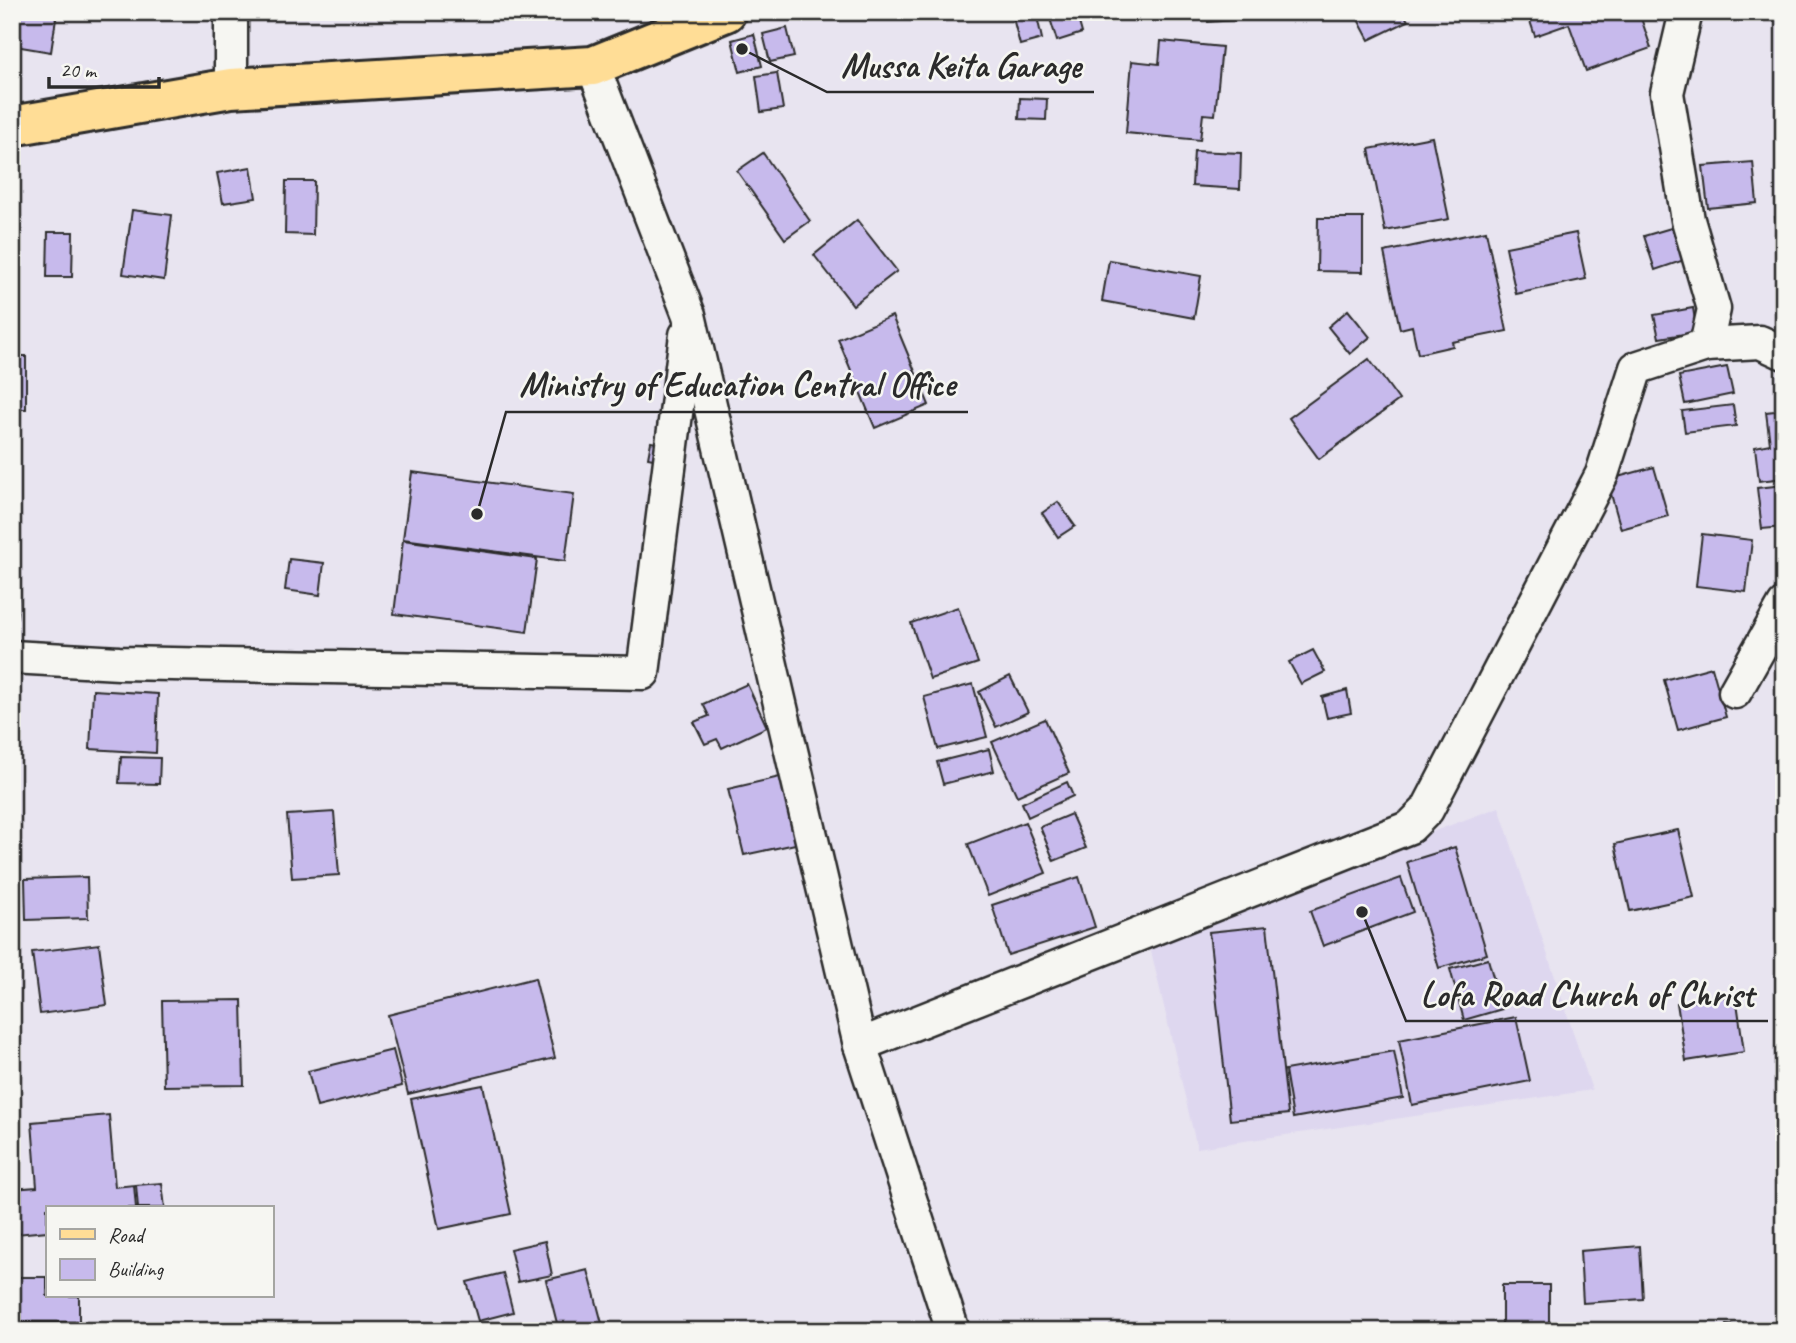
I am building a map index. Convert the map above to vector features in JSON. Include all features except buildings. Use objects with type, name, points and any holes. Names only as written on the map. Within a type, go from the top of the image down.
[{"type":"main road","points":[[12,126],[231,88],[593,66],[726,12]]},
{"type":"street","points":[[231,12],[231,88]]},
{"type":"street","points":[[1686,12],[1667,93],[1688,220],[1714,309],[1706,345]]},
{"type":"street","points":[[593,66],[689,315],[860,1045],[953,1331]]},
{"type":"street","points":[[12,657],[118,663],[643,673],[689,315]]},
{"type":"street","points":[[860,1045],[1410,827],[1427,810],[1602,474],[1636,369],[1706,345],[1760,342],[1784,353]]},
{"type":"street","points":[[1735,692],[1784,605]]},
{"type":"shaded area","points":[[1499,807],[1592,1090],[1197,1148],[1148,938]]},
{"type":"place","name":"Mussa Keita Garage","points":[[742,49]]},
{"type":"place","name":"Ministry of Education Central Office","points":[[477,514]]},
{"type":"place","name":"Lofa Road Church of Christ","points":[[1362,912]]}]
